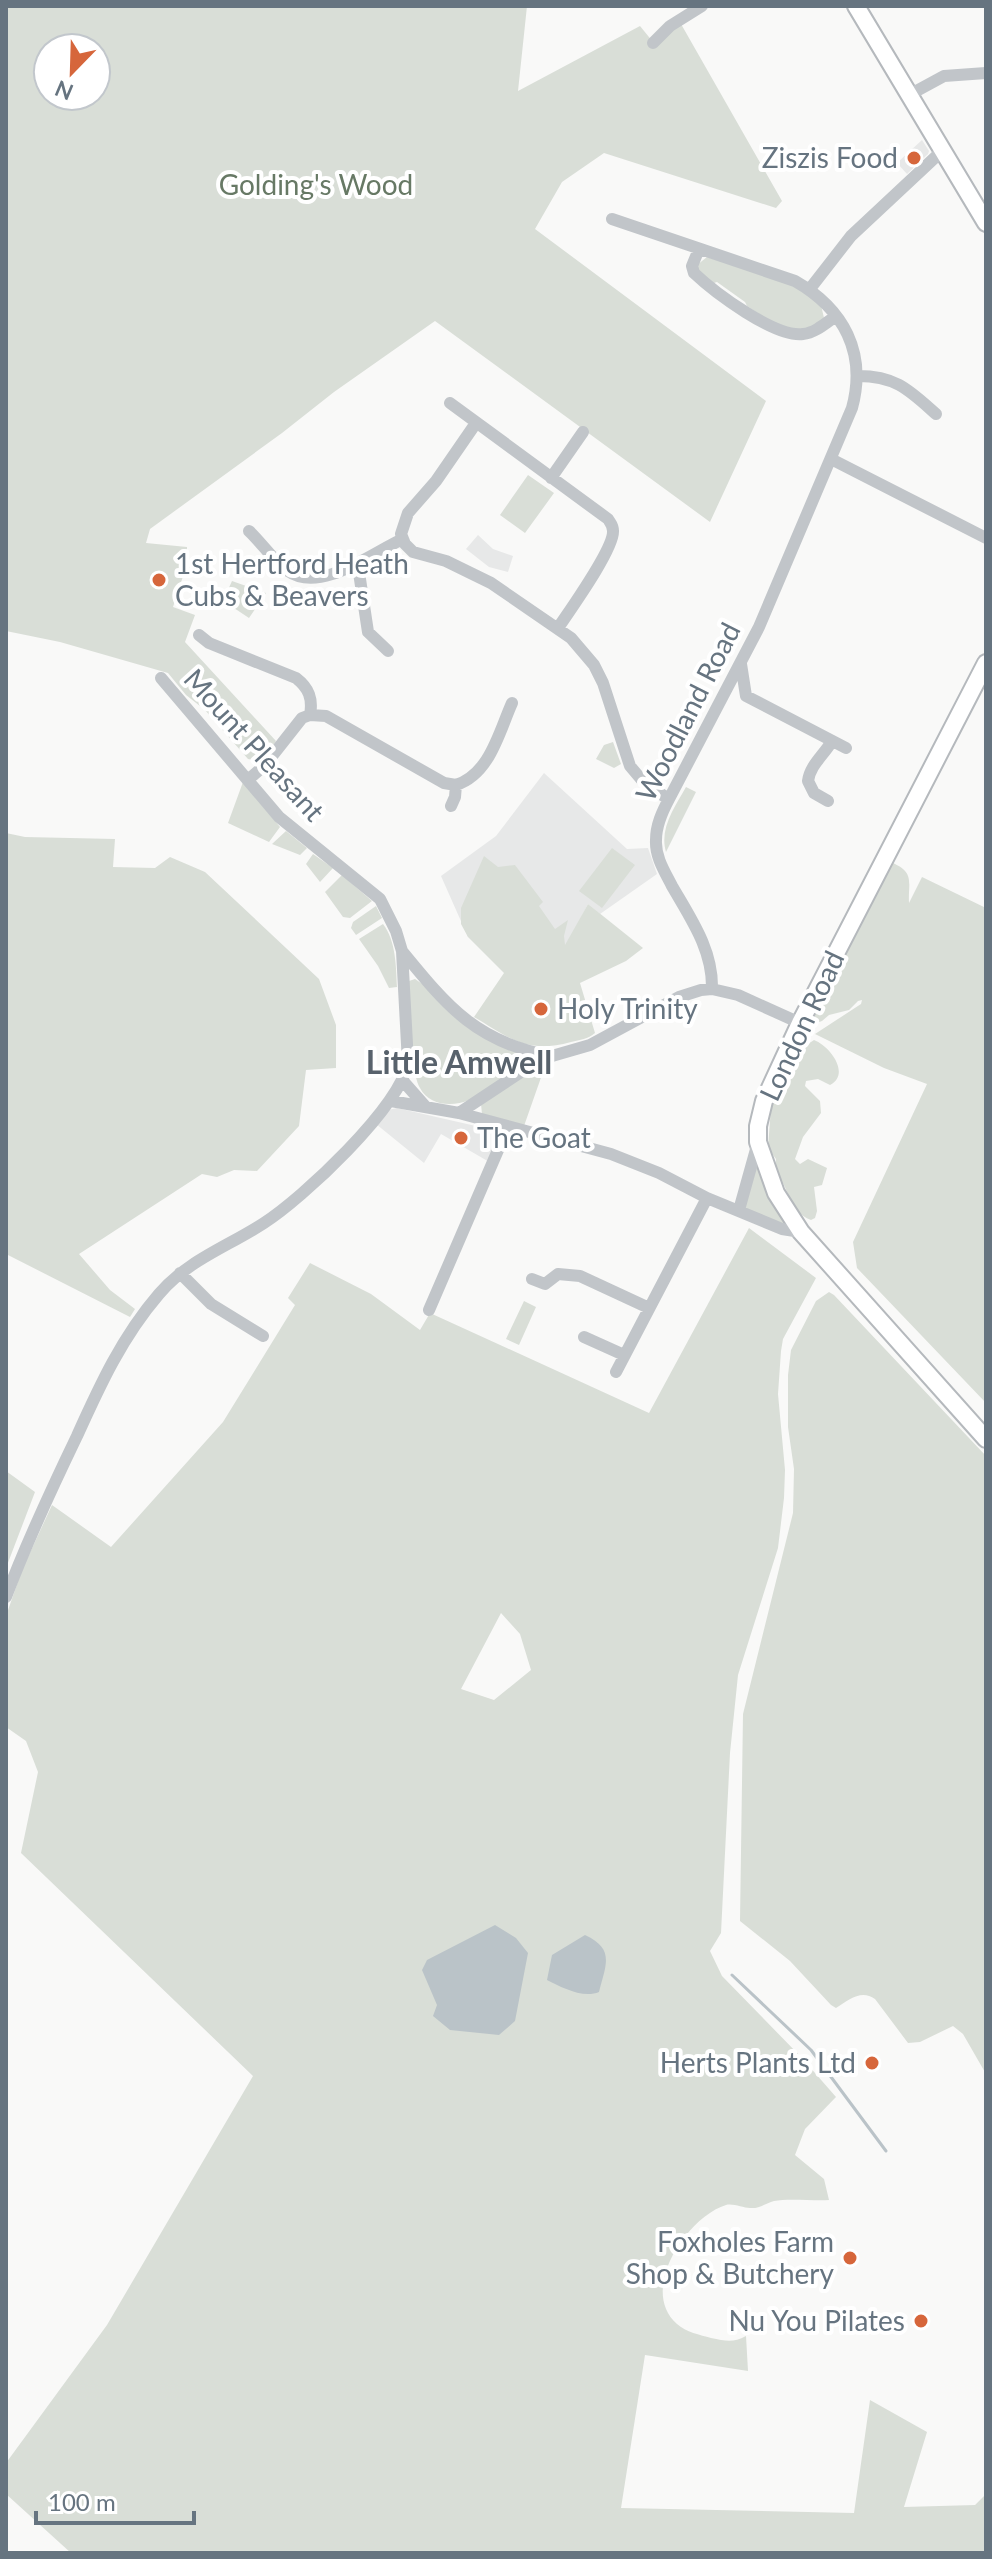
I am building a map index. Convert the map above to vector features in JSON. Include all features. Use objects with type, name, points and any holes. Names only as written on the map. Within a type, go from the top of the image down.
[{"type":"main road","points":[[856,6],[986,223]]},
{"type":"main road","name":"London Road","points":[[986,663],[800,1023],[764,1101],[758,1126],[758,1142],[776,1193],[801,1232],[986,1439]]},
{"type":"street","points":[[653,43],[670,26],[702,6]]},
{"type":"street","points":[[909,95],[944,76],[986,73]]},
{"type":"street","points":[[809,290],[851,236],[943,150]]},
{"type":"street","points":[[612,219],[795,281],[836,316],[852,342],[858,376],[879,377],[900,384],[936,414]]},
{"type":"street","points":[[699,249],[692,266],[694,273],[773,330],[790,335],[809,333],[836,316]]},
{"type":"street","name":"Woodland Road","points":[[712,989],[712,969],[707,949],[662,867],[656,848],[657,826],[741,664],[852,408],[858,376]]},
{"type":"street","points":[[450,403],[608,519],[613,531],[612,539],[558,628]]},
{"type":"street","points":[[476,423],[436,481],[408,513],[402,527],[403,539],[413,552],[468,571],[558,628],[581,648],[603,683],[630,766],[646,785],[669,799]]},
{"type":"street","points":[[551,478],[583,432]]},
{"type":"street","points":[[831,459],[986,538]]},
{"type":"street","points":[[249,531],[283,568],[300,577],[318,577],[358,566],[403,539]]},
{"type":"street","points":[[358,566],[368,632],[388,651]]},
{"type":"street","points":[[199,635],[209,643],[296,678],[311,698],[310,715]]},
{"type":"street","points":[[741,664],[746,696]]},
{"type":"street","name":"Mount Pleasant","points":[[161,678],[279,817],[376,894],[396,931],[402,951],[409,1053],[403,1081]]},
{"type":"street","points":[[717,709],[746,696]]},
{"type":"street","points":[[746,696],[846,748]]},
{"type":"street","points":[[249,779],[265,765],[298,722],[310,715],[326,716],[444,783],[456,785],[480,771],[512,703]]},
{"type":"street","points":[[828,801],[814,793],[808,781],[812,768],[832,741]]},
{"type":"street","points":[[451,806],[457,793],[456,785]]},
{"type":"street","name":"Mount Pleasant","points":[[402,951],[454,1012],[474,1026],[524,1050],[552,1056]]},
{"type":"street","points":[[459,1113],[527,1068],[552,1056],[590,1045],[679,997],[712,989],[738,995],[800,1023]]},
{"type":"street","points":[[6,1597],[29,1535],[106,1371],[138,1320],[194,1261],[271,1218],[329,1169],[391,1101],[403,1081],[425,1106]]},
{"type":"street","points":[[391,1101],[459,1113],[621,1158],[782,1229],[801,1232]]},
{"type":"street","points":[[429,1310],[508,1127]]},
{"type":"street","points":[[739,1210],[758,1142]]},
{"type":"street","points":[[616,1372],[707,1198]]},
{"type":"street","points":[[180,1273],[211,1304],[263,1336]]},
{"type":"street","points":[[532,1279],[545,1284],[558,1274],[580,1276],[649,1308]]},
{"type":"street","points":[[584,1337],[624,1355]]},
{"type":"shaded area","name":"Ziszis Food","points":[[922,140],[928,154],[907,174],[897,163]]},
{"type":"shaded area","points":[[478,535],[493,549],[513,556],[508,572],[489,567],[466,549]]},
{"type":"shaded area","points":[[544,773],[627,849],[648,848],[657,874],[600,914],[588,904],[565,947],[468,937],[441,876],[496,836]]},
{"type":"shaded area","points":[[397,1108],[502,1132],[491,1163],[441,1134],[424,1163],[376,1124],[388,1110]]},
{"type":"shaded area","points":[[495,1925],[516,1938],[528,1953],[515,2021],[499,2035],[450,2030],[433,2016],[437,2005],[422,1970],[427,1960]]},
{"type":"shaded area","points":[[585,1935],[601,1946],[606,1958],[599,1992],[593,1994],[572,1991],[547,1980],[552,1955]]},
{"type":"green space","name":"Golding's Wood","points":[[6,6],[527,6],[518,91],[640,26],[653,42],[681,24],[782,201],[776,208],[604,153],[562,182],[535,229],[766,401],[710,522],[435,321],[150,529],[146,543],[187,547],[187,564],[173,607],[195,615],[185,642],[276,741],[265,755],[248,759],[168,673],[60,642],[6,631]]},
{"type":"green space","points":[[707,257],[792,284],[821,305],[824,318],[817,327],[785,331],[717,282],[697,272],[697,265]]},
{"type":"green space","points":[[528,475],[554,493],[525,533],[500,515]]},
{"type":"green space","points":[[232,581],[266,593],[249,618],[234,608],[221,605]]},
{"type":"green space","points":[[613,742],[621,764],[614,768],[596,759],[604,745]]},
{"type":"green space","points":[[243,782],[280,827],[269,842],[228,823]]},
{"type":"green space","points":[[686,787],[696,792],[666,852],[666,826]]},
{"type":"green space","points":[[286,831],[307,848],[300,855],[272,844]]},
{"type":"green space","points":[[6,833],[25,837],[115,839],[113,867],[155,868],[170,857],[205,872],[319,979],[336,1025],[336,1068],[306,1070],[299,1126],[257,1171],[234,1170],[217,1177],[202,1174],[79,1254],[110,1290],[135,1309],[130,1317],[6,1254]]},
{"type":"green space","points":[[612,848],[635,865],[602,908],[579,891]]},
{"type":"green space","points":[[313,854],[333,868],[320,882],[306,864]]},
{"type":"green space","points":[[484,856],[498,867],[515,865],[543,902],[539,906],[555,929],[568,920],[565,945],[588,904],[643,948],[626,961],[580,983],[595,1033],[592,1035],[556,1045],[531,1045],[509,1038],[474,1017],[504,973],[468,937],[461,924],[461,908]]},
{"type":"green space","points":[[893,863],[907,875],[909,903],[922,877],[986,908],[986,1403],[857,1268],[853,1242],[927,1084],[884,1068],[815,1034],[861,1004],[862,1000],[849,1010],[829,1015],[822,1021],[811,1025],[808,1020],[875,897],[876,887],[882,884],[882,872]]},
{"type":"green space","points":[[342,875],[372,901],[350,918],[343,917],[325,892]]},
{"type":"green space","points":[[376,906],[382,918],[356,935],[351,928],[353,922]]},
{"type":"green space","points":[[383,924],[393,946],[397,987],[389,988],[359,939]]},
{"type":"green space","points":[[415,979],[533,1060],[469,1100],[449,1104],[429,1098],[420,1088],[412,1055],[409,981]]},
{"type":"green space","points":[[814,1040],[832,1054],[839,1074],[830,1085],[818,1079],[806,1081],[805,1086],[820,1101],[821,1113],[803,1137],[795,1159],[800,1164],[808,1159],[827,1168],[822,1185],[814,1187],[817,1211],[811,1220],[793,1205],[775,1172],[776,1159],[768,1148],[771,1107],[784,1086],[796,1052]]},
{"type":"green space","points":[[538,1068],[544,1069],[524,1126],[482,1114],[481,1104]]},
{"type":"green space","points":[[755,1167],[786,1223],[784,1225],[745,1208]]},
{"type":"green space","points":[[749,1228],[816,1278],[783,1339],[781,1351],[778,1394],[785,1470],[784,1498],[778,1548],[738,1675],[730,1753],[721,1933],[710,1951],[722,1976],[836,2097],[805,2129],[795,2155],[824,2179],[829,2200],[780,2200],[753,2208],[726,2205],[711,2212],[683,2239],[665,2275],[663,2293],[666,2310],[677,2324],[693,2333],[725,2341],[746,2336],[748,2371],[645,2355],[621,2508],[854,2513],[870,2400],[927,2432],[904,2507],[975,2505],[986,2494],[986,2553],[71,2553],[6,2494],[6,2463],[107,2325],[253,2076],[21,1853],[38,1772],[26,1741],[6,1727],[6,1616],[22,1570],[52,1505],[111,1547],[223,1422],[295,1305],[288,1298],[310,1263],[371,1294],[420,1330],[430,1313],[649,1413]],"holes":[[[501,1613],[520,1634],[531,1670],[494,1700],[461,1689]]]},
{"type":"green space","points":[[829,1292],[986,1456],[986,2074],[963,2034],[953,2026],[920,2042],[908,2043],[870,1996],[855,1997],[836,2008],[790,1961],[740,1921],[743,1714],[793,1513],[794,1469],[788,1427],[791,1350],[816,1301]]},
{"type":"green space","points":[[524,1301],[536,1307],[519,1345],[506,1339]]},
{"type":"green space","points":[[6,1471],[35,1492],[6,1568]]},
{"type":"waterway","points":[[732,1975],[811,2050],[886,2151]]},
{"type":"place","name":"Ziszis Food","points":[[914,158]]},
{"type":"place","name":"1st Hertford Heath Cubs & Beavers","points":[[159,580]]},
{"type":"place","name":"Holy Trinity","points":[[541,1009]]},
{"type":"place","name":"The Goat","points":[[461,1138]]},
{"type":"place","name":"Herts Plants Ltd","points":[[872,2063]]},
{"type":"place","name":"Foxholes Farm Shop & Butchery","points":[[850,2258]]},
{"type":"place","name":"Nu You Pilates","points":[[921,2321]]},
{"type":"district","name":"Little Amwell","points":[[459,1063]]}]
